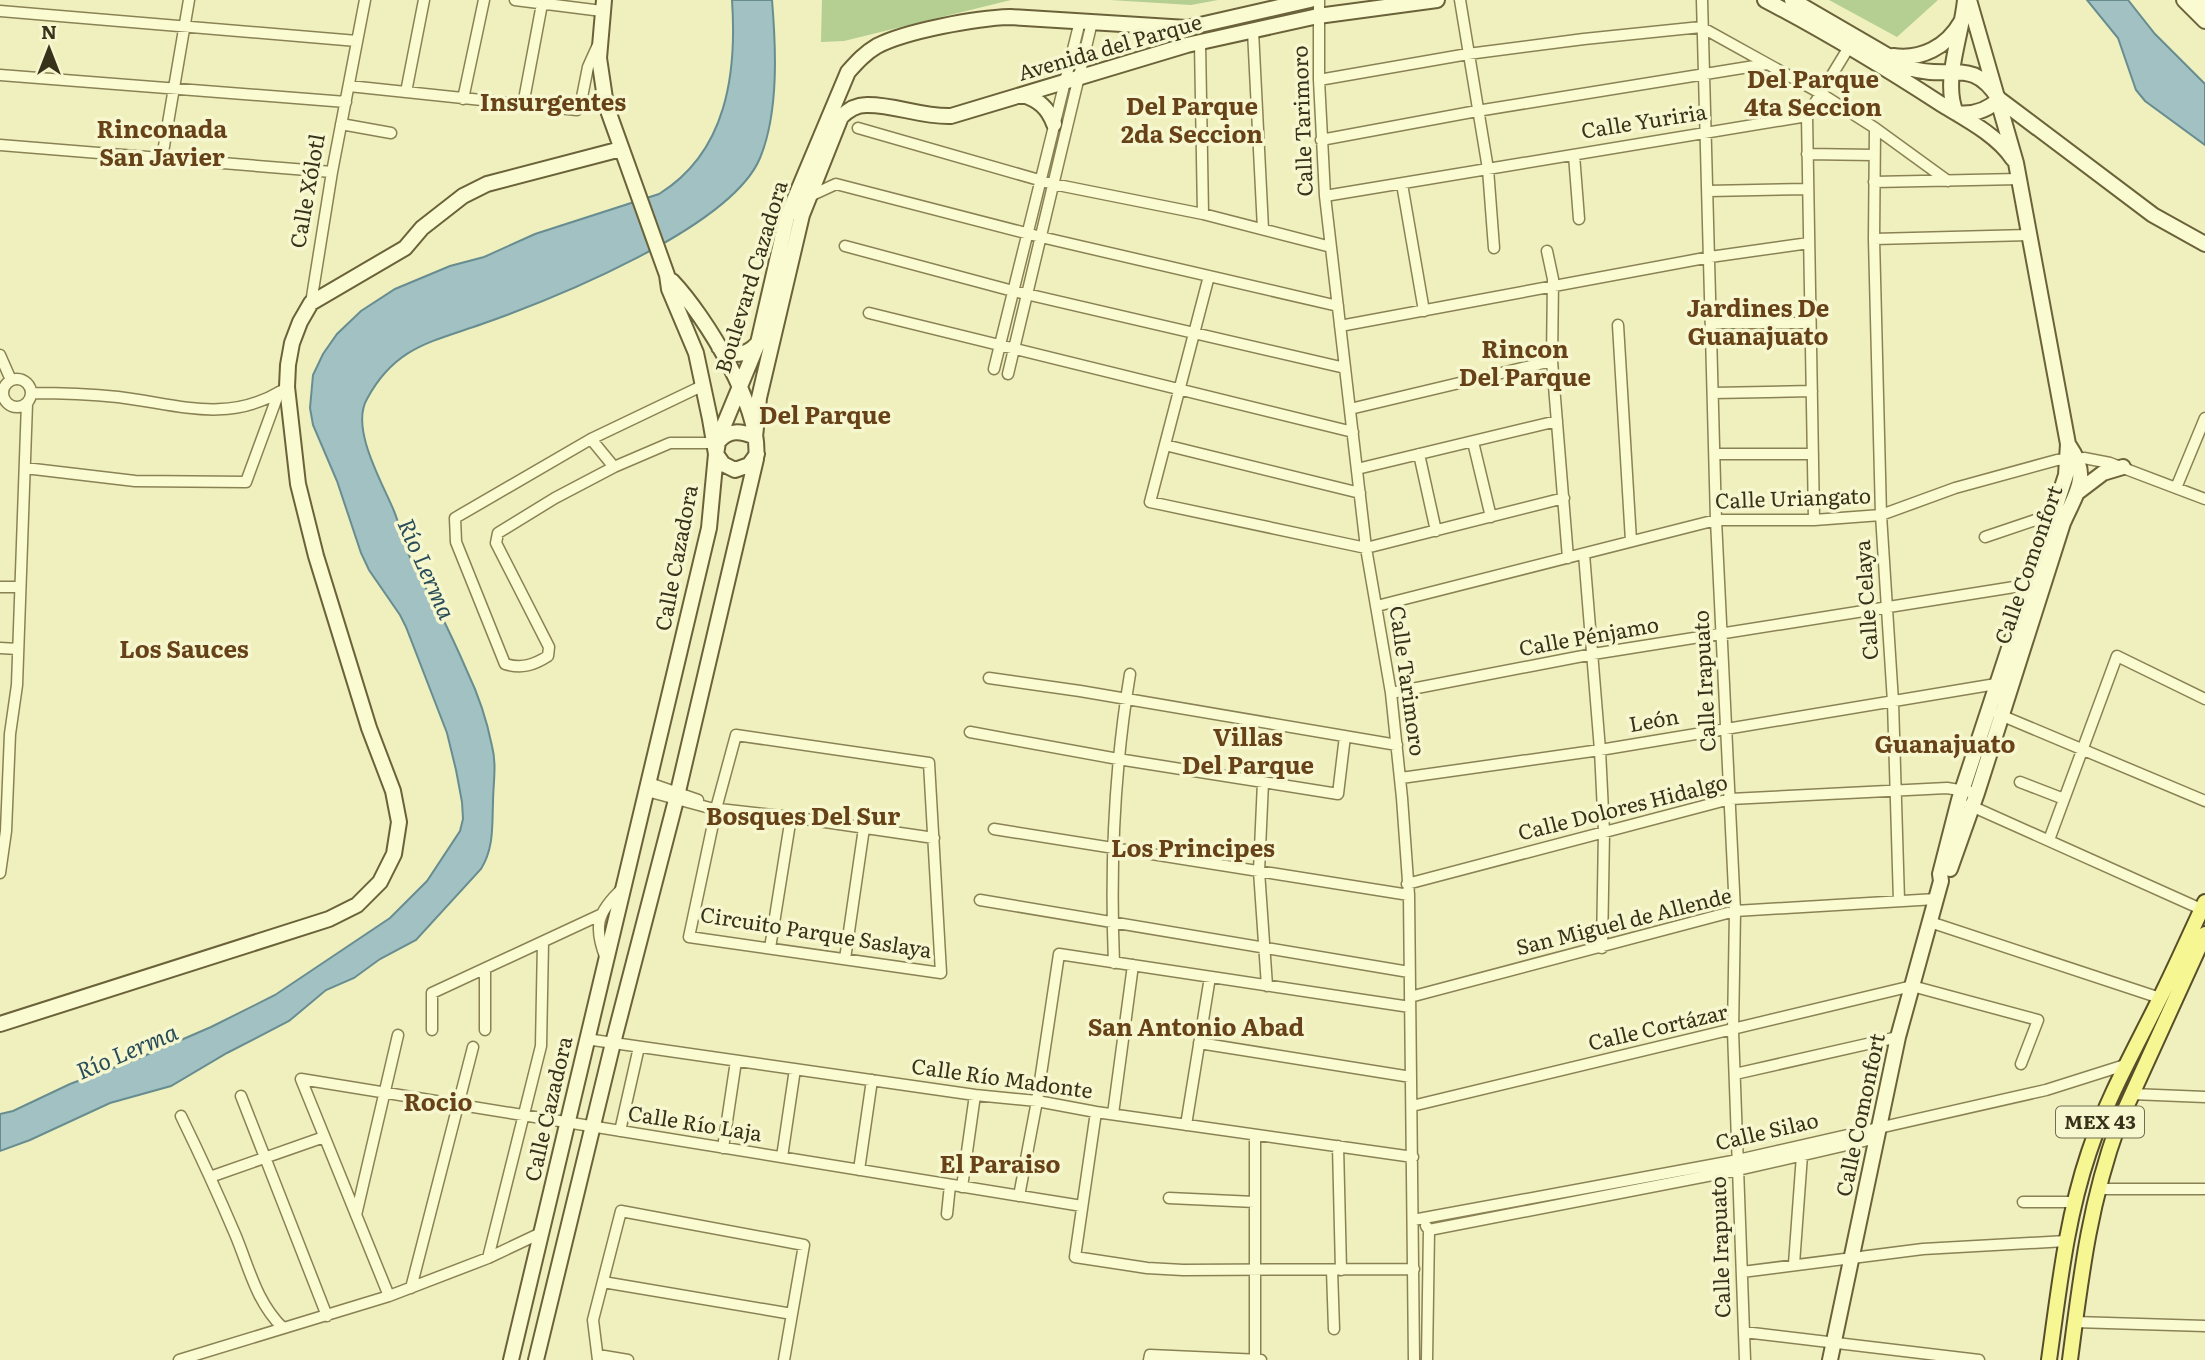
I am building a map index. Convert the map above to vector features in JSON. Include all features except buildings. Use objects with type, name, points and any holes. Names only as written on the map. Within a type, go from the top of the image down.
[{"type":"main road","name":"MEX 43","points":[[2049,1360],[2066,1241],[2089,1151],[2125,1065],[2203,906]]},
{"type":"main road","name":"MEX 43","points":[[2070,1360],[2085,1243],[2097,1189],[2118,1125],[2205,934]]},
{"type":"street","points":[[162,158],[189,0]]},
{"type":"street","name":"Calle Xólotl","points":[[0,1024],[329,919],[357,905],[373,890],[394,854],[399,822],[393,791],[369,728],[316,556],[298,484],[283,389],[292,343],[311,303],[332,172],[365,0]]},
{"type":"street","points":[[406,92],[424,0]]},
{"type":"street","points":[[463,99],[484,0]]},
{"type":"street","points":[[515,0],[542,4],[603,6]]},
{"type":"street","name":"Avenida del Parque","points":[[836,115],[848,72],[860,58],[891,40],[990,18],[1010,17],[1186,28],[1310,0]]},
{"type":"street","name":"Calle Tarimoro","points":[[1319,0],[1319,80],[1325,197],[1366,548],[1391,693],[1401,778],[1408,890],[1414,1360]]},
{"type":"street","name":"Avenida del Parque","points":[[836,115],[864,104],[935,116],[951,116],[1200,43],[1318,16],[1437,0]]},
{"type":"street","points":[[1460,0],[1488,169],[1494,248]]},
{"type":"street","name":"Calle Irapuato","points":[[1702,0],[1716,520],[1735,911],[1733,1031],[1745,1360]]},
{"type":"street","points":[[1765,0],[1849,47],[1956,113],[2000,144],[2016,163]]},
{"type":"street","points":[[1792,0],[1916,70],[1930,73],[1962,72],[1981,76],[1989,82],[1999,99],[2153,215],[2205,244]]},
{"type":"street","points":[[1956,113],[1950,93],[1967,0]]},
{"type":"street","points":[[1967,0],[1999,99],[2016,163],[2072,459]]},
{"type":"street","points":[[2184,0],[2205,20]]},
{"type":"street","points":[[2199,0],[2205,5]]},
{"type":"street","points":[[523,105],[542,4]]},
{"type":"street","name":"Calle Cazadora","points":[[543,1233],[566,1122],[709,528],[716,446],[696,353],[669,289],[606,104],[600,58],[603,6]]},
{"type":"street","points":[[0,11],[357,41]]},
{"type":"street","points":[[1888,56],[1911,57],[1933,50],[1951,37],[1963,18]]},
{"type":"street","points":[[994,369],[1054,124],[1072,80],[1086,22]]},
{"type":"street","points":[[1008,374],[1053,184],[1072,80],[1086,22]]},
{"type":"street","points":[[1319,80],[1468,54],[1701,27],[1820,93],[1875,128],[1948,181]]},
{"type":"street","points":[[1253,31],[1263,229]]},
{"type":"street","points":[[349,86],[577,110],[580,107],[588,67],[600,41]]},
{"type":"street","points":[[1200,43],[1203,214]]},
{"type":"street","points":[[1814,520],[1807,116],[1849,47]]},
{"type":"street","points":[[1321,139],[1767,64]]},
{"type":"street","points":[[0,75],[346,102]]},
{"type":"street","points":[[1023,95],[1046,108],[1054,124]]},
{"type":"street","points":[[1956,113],[1983,111],[1999,99]]},
{"type":"street","name":"Boulevard Cazadora","points":[[755,437],[759,398],[802,215],[836,115]]},
{"type":"street","name":"Boulevard Cazadora","points":[[716,446],[758,343],[787,217],[836,115]]},
{"type":"street","name":"Calle Yuriria","points":[[1325,197],[1807,116]]},
{"type":"street","points":[[341,124],[391,133]]},
{"type":"street","points":[[858,128],[1053,184],[1203,214],[1331,247]]},
{"type":"street","name":"Calle Celaya","points":[[1875,128],[1874,239],[1881,515],[1893,702],[1899,901]]},
{"type":"street","points":[[0,145],[332,172]]},
{"type":"street","points":[[311,303],[405,248],[442,211],[487,184],[621,149]]},
{"type":"street","points":[[1807,154],[1874,155]]},
{"type":"street","points":[[1574,155],[1579,219]]},
{"type":"street","points":[[1874,182],[2019,179]]},
{"type":"street","points":[[793,204],[836,184],[1041,237],[1338,306]]},
{"type":"street","points":[[1402,184],[1424,311]]},
{"type":"street","points":[[1708,191],[1808,189]]},
{"type":"street","points":[[1874,239],[2029,235]]},
{"type":"street","points":[[1340,326],[1710,257],[1809,243]]},
{"type":"street","points":[[845,246],[1027,295],[1345,368]]},
{"type":"street","points":[[1547,251],[1553,286],[1552,361],[1568,558]]},
{"type":"street","points":[[536,1360],[592,1126],[677,797],[757,453],[755,437],[740,388],[719,347],[664,269]]},
{"type":"street","points":[[1209,276],[1150,502],[1366,548],[1564,498]]},
{"type":"street","points":[[870,313],[1353,432]]},
{"type":"street","points":[[1712,323],[1810,323]]},
{"type":"street","points":[[1618,326],[1631,541]]},
{"type":"street","points":[[719,347],[729,353],[740,354],[750,351],[758,343]]},
{"type":"street","points":[[0,355],[5,385],[3,395],[8,404],[18,407],[27,403]]},
{"type":"street","points":[[1350,409],[1552,361]]},
{"type":"street","points":[[5,385],[17,378],[26,382],[32,393]]},
{"type":"street","points":[[704,385],[591,439],[455,518],[456,542],[505,664],[517,668],[536,664],[548,656],[549,648],[496,543],[498,533],[555,498],[614,467],[670,443],[716,446]]},
{"type":"street","points":[[32,393],[118,397],[203,411],[219,411],[251,406],[283,389]]},
{"type":"street","points":[[25,468],[135,481],[246,482],[283,389]]},
{"type":"street","points":[[1713,393],[1812,391]]},
{"type":"street","points":[[0,873],[6,831],[6,782],[17,685],[27,403],[32,393]]},
{"type":"street","points":[[2176,488],[2205,418]]},
{"type":"street","points":[[1357,469],[1557,421]]},
{"type":"street","points":[[716,446],[726,434],[732,432],[755,437]]},
{"type":"street","points":[[591,439],[614,467]]},
{"type":"street","points":[[1473,442],[1490,517]]},
{"type":"street","points":[[1165,444],[1360,493]]},
{"type":"street","points":[[716,446],[723,464],[735,470],[749,465],[757,453]]},
{"type":"street","points":[[1419,454],[1436,531]]},
{"type":"street","points":[[1715,454],[1813,454]]},
{"type":"street","name":"Calle Uriangato","points":[[1377,606],[1716,520],[1814,520],[1881,515],[1955,488],[2044,463],[2072,459],[2097,460],[2123,467],[2205,499]]},
{"type":"street","name":"Calle Comonfort","points":[[1994,713],[1996,684],[2036,584],[2078,492],[2080,476],[2072,459]]},
{"type":"street","name":"Calle Comonfort","points":[[1830,1360],[1898,1037],[1941,881],[1948,875],[1968,797],[2036,584],[2053,514],[2072,459]]},
{"type":"street","points":[[2078,492],[2103,473],[2123,467]]},
{"type":"street","points":[[1985,537],[2053,514]]},
{"type":"street","points":[[1584,554],[1604,832],[1602,948]]},
{"type":"street","name":"Calle Pénjamo","points":[[1391,693],[1592,654],[2036,584]]},
{"type":"street","points":[[0,587],[20,587]]},
{"type":"street","points":[[0,648],[18,649]]},
{"type":"street","points":[[2049,840],[2117,656],[2205,699]]},
{"type":"street","points":[[1114,962],[1112,847],[1118,759],[1130,674]]},
{"type":"street","points":[[989,678],[1398,745]]},
{"type":"street","name":"León","points":[[1401,778],[1600,750],[1996,684]]},
{"type":"street","points":[[1994,713],[2205,802]]},
{"type":"street","points":[[970,732],[1338,794],[1345,736]]},
{"type":"street","name":"Circuito Parque Saslaya","points":[[736,735],[929,763],[941,973],[689,937],[720,807],[736,735]]},
{"type":"street","points":[[1262,782],[1259,871],[1262,947],[1267,986]]},
{"type":"street","points":[[2020,782],[2064,799]]},
{"type":"street","points":[[648,787],[720,807],[934,838]]},
{"type":"street","name":"Calle Dolores Hidalgo","points":[[994,829],[1259,871],[1408,890],[1604,832],[1730,799],[1947,788],[2049,840],[2203,906]]},
{"type":"street","points":[[770,948],[791,817]]},
{"type":"street","points":[[845,959],[864,828]]},
{"type":"street","points":[[606,959],[598,938],[600,915],[610,899],[624,887]]},
{"type":"street","name":"San Miguel de Allende","points":[[1410,1002],[1735,911],[1936,899]]},
{"type":"street","points":[[980,900],[1409,972]]},
{"type":"street","points":[[432,1030],[432,993],[600,915]]},
{"type":"street","points":[[1930,922],[2160,998]]},
{"type":"street","points":[[488,1258],[541,1046],[543,942]]},
{"type":"street","points":[[1019,1196],[1037,1101],[1059,954],[1267,986],[1410,1002]]},
{"type":"street","points":[[1113,1114],[1133,965]]},
{"type":"street","points":[[485,968],[485,1030]]},
{"type":"street","points":[[1186,1125],[1210,977]]},
{"type":"street","points":[[1912,986],[2038,1020],[2021,1064]]},
{"type":"street","name":"Calle Cortázar","points":[[1412,1106],[1912,986]]},
{"type":"street","points":[[356,1216],[398,1035]]},
{"type":"street","points":[[1735,1074],[1898,1037]]},
{"type":"street","name":"Calle Río Madonte","points":[[586,1039],[975,1095],[1037,1101],[1096,1112],[1413,1157]]},
{"type":"street","points":[[1199,1043],[1411,1077]]},
{"type":"street","points":[[411,1288],[473,1047]]},
{"type":"street","points":[[620,1131],[639,1047]]},
{"type":"street","points":[[723,1148],[736,1061]]},
{"type":"street","name":"Calle Silao","points":[[1429,1230],[1738,1165],[1878,1132],[2046,1090],[2125,1065]]},
{"type":"street","points":[[782,1157],[794,1069]]},
{"type":"street","name":"Calle Río Laja","points":[[324,1137],[301,1079],[1082,1206]]},
{"type":"street","points":[[859,1170],[872,1080]]},
{"type":"street","points":[[2132,1094],[2205,1097]]},
{"type":"street","points":[[962,1186],[975,1095]]},
{"type":"street","points":[[241,1096],[327,1315]]},
{"type":"street","points":[[1096,1112],[1075,1256],[1159,1269],[1414,1269]]},
{"type":"street","points":[[181,1116],[210,1177],[258,1296],[283,1328]]},
{"type":"street","name":"Calle Silao","points":[[1413,1220],[1801,1155],[1878,1132]]},
{"type":"street","points":[[1255,1135],[1255,1360]]},
{"type":"street","points":[[210,1177],[324,1137],[389,1296]]},
{"type":"street","points":[[1334,1329],[1338,1146]]},
{"type":"street","points":[[1794,1264],[1801,1155]]},
{"type":"street","points":[[947,1214],[950,1185]]},
{"type":"street","points":[[2097,1189],[2205,1188]]},
{"type":"street","points":[[1169,1198],[1255,1202]]},
{"type":"street","points":[[2023,1202],[2074,1202]]},
{"type":"street","points":[[628,1360],[598,1357],[593,1320],[621,1211],[804,1245],[784,1360]]},
{"type":"street","points":[[1413,1220],[1421,1222],[1429,1230],[1427,1360]]},
{"type":"street","points":[[179,1360],[389,1296],[488,1258],[543,1233]]},
{"type":"street","points":[[511,1360],[543,1233]]},
{"type":"street","points":[[1742,1272],[1923,1249],[2066,1241]]},
{"type":"street","points":[[603,1282],[792,1314]]},
{"type":"street","points":[[2075,1322],[2205,1326]]},
{"type":"street","points":[[1744,1332],[1979,1360]]},
{"type":"street","points":[[1150,1357],[1262,1360]]},
{"type":"green space","points":[[822,0],[1011,0],[844,41],[821,42]]},
{"type":"green space","points":[[1110,0],[1218,0],[1191,5]]},
{"type":"green space","points":[[1829,0],[1938,0],[1897,37]]},
{"type":"water","points":[[732,0],[772,0],[775,80],[770,121],[760,158],[743,184],[714,210],[678,235],[637,258],[594,279],[513,313],[431,342],[402,357],[378,382],[363,411],[365,440],[410,558],[457,647],[488,727],[494,760],[492,828],[488,853],[481,869],[416,940],[380,959],[354,978],[326,990],[289,1021],[171,1086],[110,1103],[0,1151],[0,1114],[13,1111],[70,1084],[211,1027],[275,995],[390,918],[427,881],[460,831],[463,819],[462,802],[447,733],[406,627],[361,553],[337,481],[313,425],[310,408],[313,375],[337,334],[361,311],[395,289],[450,266],[484,257],[535,234],[659,194],[682,177],[700,156],[723,109],[732,55]]},
{"type":"water","points":[[2087,0],[2128,0],[2155,34],[2205,84],[2205,145],[2145,101],[2136,90],[2118,38]]},
{"type":"district","name":"Del Parque 4ta Seccion","points":[[1813,94]]},
{"type":"district","name":"Insurgentes","points":[[553,103]]},
{"type":"district","name":"Del Parque 2da Seccion","points":[[1192,121]]},
{"type":"district","name":"Rinconada San Javier","points":[[162,144]]},
{"type":"district","name":"Jardines De Guanajuato","points":[[1758,323]]},
{"type":"district","name":"Rincon Del Parque","points":[[1525,364]]},
{"type":"district","name":"Del Parque","points":[[825,416]]},
{"type":"district","name":"Los Sauces","points":[[184,650]]},
{"type":"district","name":"Guanajuato","points":[[1945,745]]},
{"type":"district","name":"Villas Del Parque","points":[[1248,752]]},
{"type":"district","name":"Bosques Del Sur","points":[[803,817]]},
{"type":"district","name":"Los Principes","points":[[1193,849]]},
{"type":"district","name":"San Antonio Abad","points":[[1196,1028]]},
{"type":"district","name":"Rocio","points":[[438,1103]]},
{"type":"district","name":"El Paraiso","points":[[1000,1165]]},
{"type":"water label","name":"Río Lerma","points":[[426,569]]},
{"type":"water label","name":"Río Lerma","points":[[127,1052]]}]
